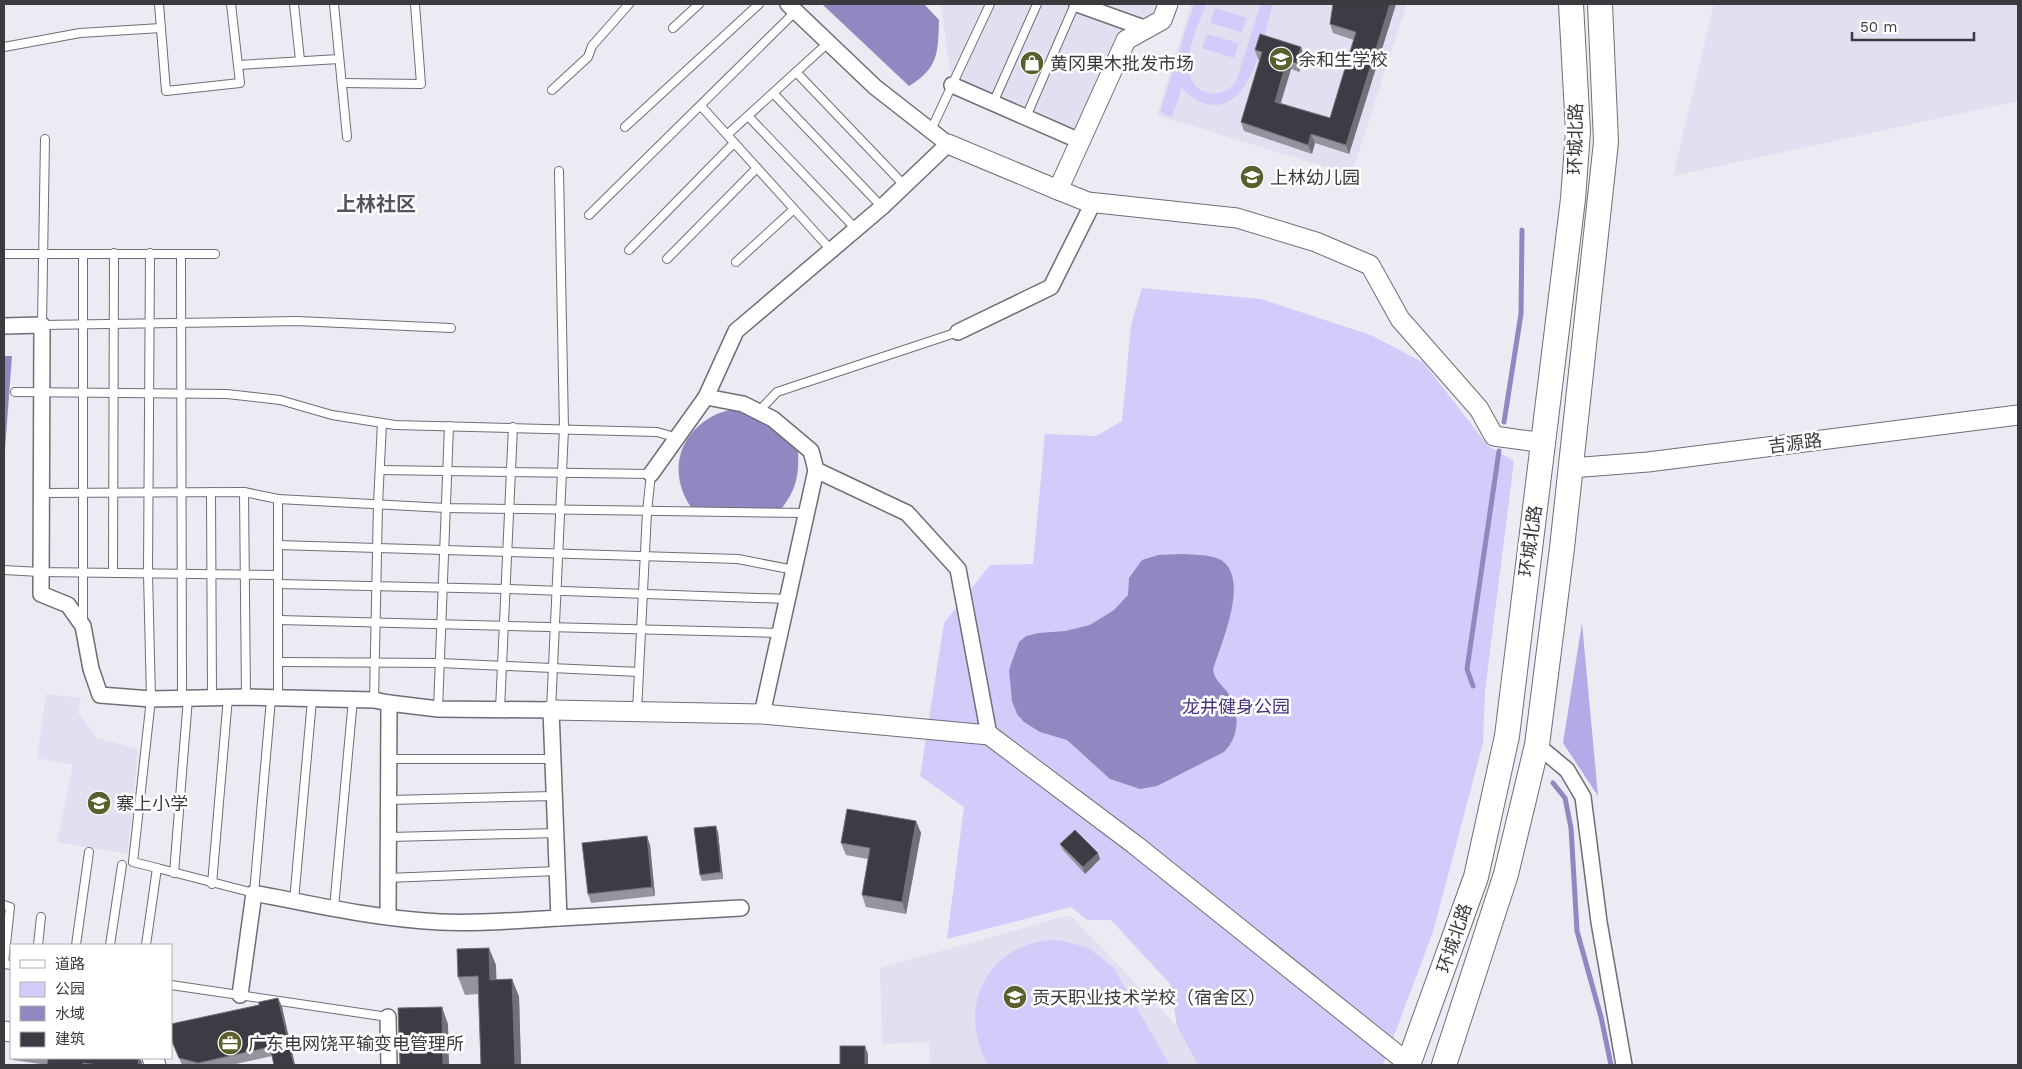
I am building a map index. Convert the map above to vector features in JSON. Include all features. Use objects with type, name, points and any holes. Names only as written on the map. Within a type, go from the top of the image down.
[{"type":"main road","name":"环城北路","points":[[1410,1065],[1476,878],[1507,736],[1573,199],[1578,131],[1571,4]]},
{"type":"main road","name":"环城北路","points":[[1444,1065],[1506,874],[1537,745],[1572,457],[1606,142],[1600,4]]},
{"type":"main road","points":[[1544,443],[1572,457]]},
{"type":"street","points":[[1076,4],[1147,29]]},
{"type":"street","points":[[1058,190],[1126,40],[1162,20],[1168,4]]},
{"type":"street","points":[[792,7],[875,87],[948,144],[1093,203],[1237,218],[1316,242],[1370,265],[1400,319],[1479,409],[1494,436],[1544,443]]},
{"type":"street","points":[[952,85],[1080,141]]},
{"type":"street","points":[[651,474],[706,397],[736,331],[882,207],[948,144]]},
{"type":"street","points":[[958,332],[1051,287],[1093,203]]},
{"type":"street","points":[[4,326],[42,325],[40,392],[40,594],[68,606],[83,626],[91,668],[100,695],[151,699],[246,697],[374,700],[438,709],[762,714],[989,734],[1134,844],[1410,1065]]},
{"type":"street","points":[[706,397],[744,404],[773,419],[811,451],[816,470],[762,714]]},
{"type":"street","name":"吉源路","points":[[1572,457],[1648,462],[2018,415]]},
{"type":"street","points":[[816,470],[906,513],[958,569],[989,734]]},
{"type":"street","points":[[388,916],[390,703]]},
{"type":"street","points":[[551,710],[559,918]]},
{"type":"street","points":[[1537,745],[1567,770],[1583,797],[1599,922],[1624,1065]]},
{"type":"street","points":[[240,996],[254,893],[334,908],[440,922],[559,918],[741,908]]},
{"type":"street","points":[[388,1017],[389,1065]]},
{"type":"lane","points":[[158,4],[166,91],[240,84],[232,4]]},
{"type":"lane","points":[[294,4],[300,60]]},
{"type":"lane","points":[[334,4],[347,137]]},
{"type":"lane","points":[[342,84],[421,84],[415,4]]},
{"type":"lane","points":[[552,90],[588,57],[592,46],[629,4]]},
{"type":"lane","points":[[673,28],[699,4]]},
{"type":"lane","points":[[625,127],[759,4]]},
{"type":"lane","points":[[931,130],[990,4]]},
{"type":"lane","points":[[993,103],[1037,4]]},
{"type":"lane","points":[[1026,118],[1076,4]]},
{"type":"lane","points":[[588,215],[700,106],[792,7]]},
{"type":"lane","points":[[4,47],[80,33],[161,28]]},
{"type":"lane","points":[[728,134],[829,42]]},
{"type":"lane","points":[[238,65],[339,59]]},
{"type":"lane","points":[[796,72],[905,186]]},
{"type":"lane","points":[[773,93],[882,207]]},
{"type":"lane","points":[[700,106],[728,134],[831,250]]},
{"type":"lane","points":[[748,116],[856,229]]},
{"type":"lane","points":[[45,139],[42,325],[296,321],[451,328]]},
{"type":"lane","points":[[629,250],[734,143]]},
{"type":"lane","points":[[667,259],[757,168]]},
{"type":"lane","points":[[551,710],[564,429],[559,171]]},
{"type":"lane","points":[[736,262],[794,210]]},
{"type":"lane","points":[[113,573],[114,253]]},
{"type":"lane","points":[[4,254],[215,254]]},
{"type":"lane","points":[[83,254],[81,324],[83,626]]},
{"type":"lane","points":[[150,254],[148,573],[151,699],[133,862],[212,884],[254,893],[279,662],[278,499]]},
{"type":"lane","points":[[174,873],[185,698],[182,574],[183,394],[181,254]]},
{"type":"lane","points":[[758,412],[777,392],[958,332]]},
{"type":"lane","points":[[15,392],[227,394],[280,400],[332,415],[382,423],[657,432],[678,438]]},
{"type":"lane","points":[[374,700],[378,504],[382,423]]},
{"type":"lane","points":[[438,709],[449,426]]},
{"type":"lane","points":[[500,709],[513,427]]},
{"type":"lane","points":[[380,470],[651,474],[647,512],[636,712]]},
{"type":"lane","points":[[211,492],[212,697]]},
{"type":"lane","points":[[40,493],[244,492],[278,499],[446,508],[807,513]]},
{"type":"lane","points":[[244,492],[246,697]]},
{"type":"lane","points":[[278,545],[738,558],[794,570]]},
{"type":"lane","points":[[4,570],[82,573],[278,574]]},
{"type":"lane","points":[[278,584],[443,587],[788,599]]},
{"type":"lane","points":[[279,620],[780,633]]},
{"type":"lane","points":[[279,662],[374,661],[502,664],[639,672]]},
{"type":"lane","points":[[212,884],[228,697]]},
{"type":"lane","points":[[294,901],[312,700]]},
{"type":"lane","points":[[334,908],[352,700]]},
{"type":"lane","points":[[389,758],[553,759]]},
{"type":"lane","points":[[389,800],[554,796]]},
{"type":"lane","points":[[388,837],[556,833]]},
{"type":"lane","points":[[76,944],[89,852]]},
{"type":"lane","points":[[110,944],[122,865]]},
{"type":"lane","points":[[146,944],[157,868]]},
{"type":"lane","points":[[388,878],[557,871]]},
{"type":"lane","points":[[4,905],[10,907],[4,963]]},
{"type":"lane","points":[[38,944],[41,917]]},
{"type":"lane","points":[[172,985],[388,1017]]},
{"type":"shaded area","name":"黄冈果木批发市场","points":[[941,4],[1168,4],[1126,40],[1080,141],[952,85]]},
{"type":"shaded area","name":"余和生学校","points":[[1191,4],[1407,4],[1351,175],[1157,115]]},
{"type":"shaded area","points":[[1714,4],[2018,4],[2018,101],[1673,176]]},
{"type":"shaded area","points":[[1582,623],[1598,796],[1563,743]]},
{"type":"shaded area","name":"寨上小学","points":[[46,694],[81,698],[78,713],[97,738],[138,749],[128,854],[57,842],[73,765],[37,758]]},
{"type":"shaded area","name":"贡天职业技术学校（宿舍区）","points":[[1070,915],[1177,1026],[1198,1065],[930,1065],[929,1042],[882,1044],[880,968]]},
{"type":"green space","points":[[1194,4],[1206,4],[1190,48],[1189,71],[1192,81],[1199,89],[1209,93],[1219,93],[1228,89],[1236,81],[1261,4],[1273,4],[1261,49],[1248,80],[1240,93],[1229,101],[1211,105],[1197,100],[1182,88],[1172,117],[1160,112]]},
{"type":"green space","points":[[1215,8],[1247,18],[1242,32],[1210,23]]},
{"type":"green space","points":[[1207,34],[1239,43],[1234,58],[1202,48]]},
{"type":"green space","name":"龙井健身公园","points":[[1142,288],[1261,299],[1371,335],[1424,363],[1488,446],[1514,461],[1485,691],[1483,743],[1433,932],[1383,1065],[1198,1065],[1177,1026],[1170,984],[1111,920],[1087,920],[1071,907],[947,939],[964,807],[920,776],[944,623],[990,565],[1033,564],[1045,434],[1096,436],[1122,421],[1131,325]]},
{"type":"green space","points":[[1057,940],[1087,947],[1113,967],[1170,1065],[988,1065],[979,1043],[975,1021],[977,1000],[984,981],[996,965],[1012,952],[1033,943]]},
{"type":"water","points":[[822,4],[924,4],[939,20],[937,50],[931,66],[926,73],[909,86]]},
{"type":"water","points":[[4,356],[12,356],[4,463]]},
{"type":"water","points":[[733,409],[761,419],[798,449],[796,481],[791,494],[782,508],[693,510],[685,498],[679,472],[683,447],[699,426],[722,412]]},
{"type":"water","points":[[1182,554],[1217,558],[1230,569],[1233,582],[1231,613],[1213,670],[1235,708],[1235,732],[1233,739],[1224,752],[1157,786],[1140,789],[1110,779],[1067,740],[1040,732],[1024,722],[1017,714],[1012,701],[1009,670],[1019,642],[1026,636],[1065,631],[1090,625],[1114,610],[1128,595],[1129,578],[1142,560],[1158,555]]},
{"type":"building","points":[[1333,4],[1390,4],[1346,145],[1311,134],[1308,145],[1241,122],[1262,52],[1255,50],[1260,34],[1301,47],[1296,63],[1287,60],[1275,102],[1330,118],[1356,32],[1330,24]]},
{"type":"building","points":[[847,809],[916,821],[902,902],[862,895],[870,848],[841,843]]},
{"type":"building","points":[[716,826],[721,872],[700,875],[694,828]]},
{"type":"building","points":[[1075,830],[1098,853],[1083,867],[1060,844]]},
{"type":"building","points":[[647,836],[652,887],[588,894],[582,843]]},
{"type":"building","points":[[489,948],[490,980],[512,979],[515,1065],[481,1065],[478,976],[458,977],[457,949]]},
{"type":"building","points":[[278,998],[294,1065],[274,1065],[270,1047],[198,1063],[179,1058],[172,1041],[172,1024],[259,1005],[259,1002]]},
{"type":"building","points":[[442,1007],[443,1065],[400,1065],[398,1008]]},
{"type":"building","points":[[840,1046],[865,1046],[865,1065],[840,1065]]},
{"type":"building","points":[[48,1059],[139,1059],[138,1065],[83,1063],[82,1065],[47,1065]]},
{"type":"waterway","points":[[1504,422],[1521,314],[1522,230]]},
{"type":"waterway","points":[[1473,686],[1467,669],[1499,451]]},
{"type":"waterway","points":[[1553,783],[1565,798],[1571,828],[1577,931],[1601,1017],[1611,1065]]},
{"type":"place","name":"余和生学校","points":[[1281,59]]},
{"type":"place","name":"黄冈果木批发市场","points":[[1032,63]]},
{"type":"place","name":"上林幼儿园","points":[[1252,177]]},
{"type":"place","name":"寨上小学","points":[[99,803]]},
{"type":"place","name":"贡天职业技术学校（宿舍区）","points":[[1015,997]]},
{"type":"place","name":"广东电网饶平输变电管理所","points":[[230,1043]]},
{"type":"district","name":"上林社区","points":[[376,204]]}]
